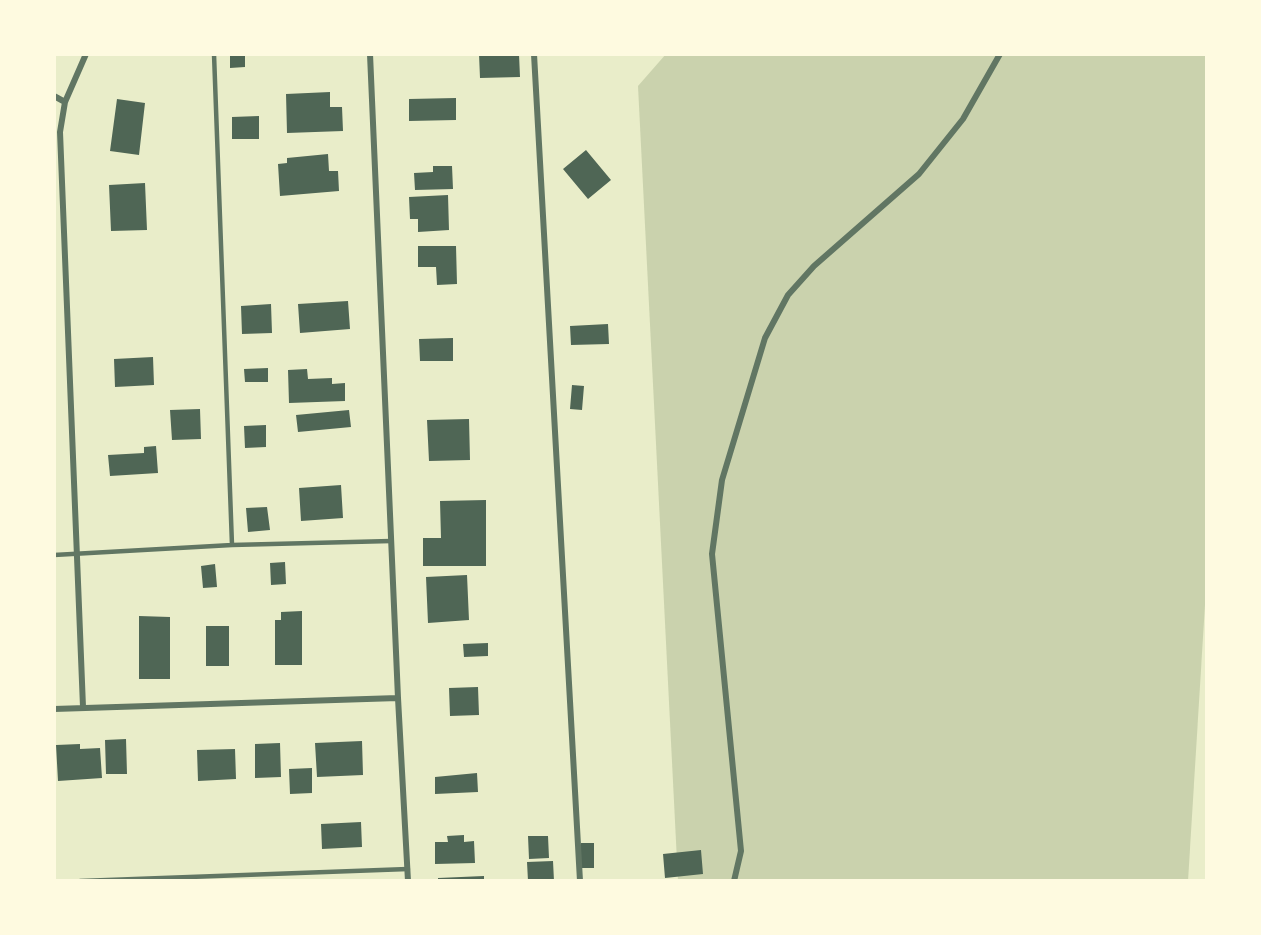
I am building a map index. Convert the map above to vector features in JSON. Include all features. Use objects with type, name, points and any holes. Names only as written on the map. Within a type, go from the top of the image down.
[{"type":"street","points":[[83,707],[60,132],[64,102],[86,54]]},
{"type":"street","points":[[370,54],[408,881]]},
{"type":"street","points":[[534,54],[580,881]]},
{"type":"street","points":[[734,881],[741,851],[712,554],[722,480],[765,338],[788,295],[814,266],[919,174],[963,118],[1000,54]]},
{"type":"street","points":[[54,96],[64,102]]},
{"type":"street","points":[[54,709],[398,698]]},
{"type":"lane","points":[[214,54],[232,545]]},
{"type":"lane","points":[[54,555],[232,545],[391,541]]},
{"type":"lane","points":[[80,881],[408,869]]},
{"type":"green space","points":[[666,54],[1207,54],[1207,572],[1188,881],[678,881],[638,86]]},
{"type":"building","points":[[230,54],[245,54],[245,67],[230,68]]},
{"type":"building","points":[[479,54],[519,54],[520,77],[480,78]]},
{"type":"building","points":[[330,92],[330,107],[342,107],[343,131],[287,133],[286,94]]},
{"type":"building","points":[[456,98],[456,120],[409,121],[409,99]]},
{"type":"building","points":[[117,99],[145,103],[139,155],[110,151]]},
{"type":"building","points":[[259,116],[259,139],[232,139],[232,117]]},
{"type":"building","points":[[586,150],[611,180],[588,199],[563,169]]},
{"type":"building","points":[[328,154],[329,171],[338,171],[339,191],[280,196],[278,164],[287,163],[287,158]]},
{"type":"building","points":[[433,166],[452,166],[453,189],[415,190],[414,173],[433,172]]},
{"type":"building","points":[[145,183],[147,230],[111,231],[109,185]]},
{"type":"building","points":[[448,195],[449,230],[418,232],[418,219],[410,219],[409,197]]},
{"type":"building","points":[[418,246],[456,246],[457,284],[437,285],[436,267],[418,267]]},
{"type":"building","points":[[348,301],[350,329],[300,333],[298,304]]},
{"type":"building","points":[[271,304],[272,333],[242,334],[241,306]]},
{"type":"building","points":[[608,324],[609,344],[571,345],[570,326]]},
{"type":"building","points":[[453,338],[453,361],[420,361],[419,339]]},
{"type":"building","points":[[153,357],[154,385],[115,387],[114,359]]},
{"type":"building","points":[[268,368],[268,382],[245,382],[244,369]]},
{"type":"building","points":[[307,369],[308,379],[332,378],[332,384],[345,383],[345,401],[289,403],[288,370]]},
{"type":"building","points":[[572,385],[584,386],[582,410],[570,409]]},
{"type":"building","points":[[200,409],[201,439],[172,440],[170,410]]},
{"type":"building","points":[[349,410],[351,427],[298,432],[296,415]]},
{"type":"building","points":[[469,419],[470,460],[429,461],[427,420]]},
{"type":"building","points":[[266,425],[266,447],[245,448],[244,426]]},
{"type":"building","points":[[156,446],[158,473],[110,476],[108,455],[144,453],[144,447]]},
{"type":"building","points":[[341,485],[343,518],[301,521],[299,488]]},
{"type":"building","points":[[486,500],[486,566],[423,566],[423,538],[441,538],[440,501]]},
{"type":"building","points":[[267,507],[270,530],[248,532],[246,508]]},
{"type":"building","points":[[285,562],[286,584],[271,585],[270,563]]},
{"type":"building","points":[[215,564],[217,587],[203,588],[201,566]]},
{"type":"building","points":[[467,575],[469,620],[428,623],[426,577]]},
{"type":"building","points":[[302,611],[302,665],[275,665],[275,620],[281,620],[281,612]]},
{"type":"building","points":[[139,616],[170,617],[170,679],[139,679]]},
{"type":"building","points":[[206,626],[229,626],[229,666],[206,666]]},
{"type":"building","points":[[488,643],[488,656],[464,657],[463,644]]},
{"type":"building","points":[[478,687],[479,715],[450,716],[449,688]]},
{"type":"building","points":[[126,739],[127,774],[106,774],[105,740]]},
{"type":"building","points":[[362,741],[363,775],[317,777],[315,743]]},
{"type":"building","points":[[280,743],[281,777],[255,778],[255,744]]},
{"type":"building","points":[[80,744],[80,749],[100,748],[102,778],[58,781],[56,745]]},
{"type":"building","points":[[235,749],[236,779],[198,781],[197,750]]},
{"type":"building","points":[[312,768],[312,793],[290,794],[289,769]]},
{"type":"building","points":[[477,773],[478,792],[435,794],[435,777]]},
{"type":"building","points":[[361,822],[362,847],[322,849],[321,824]]},
{"type":"building","points":[[464,835],[464,842],[474,841],[475,863],[435,864],[435,842],[448,842],[447,836]]},
{"type":"building","points":[[528,836],[548,836],[549,858],[529,859]]},
{"type":"building","points":[[581,843],[594,843],[594,868],[581,868]]},
{"type":"building","points":[[701,850],[703,874],[665,878],[663,854]]},
{"type":"building","points":[[553,861],[554,881],[528,881],[527,862]]},
{"type":"building","points":[[484,876],[484,881],[438,881],[438,878]]}]
